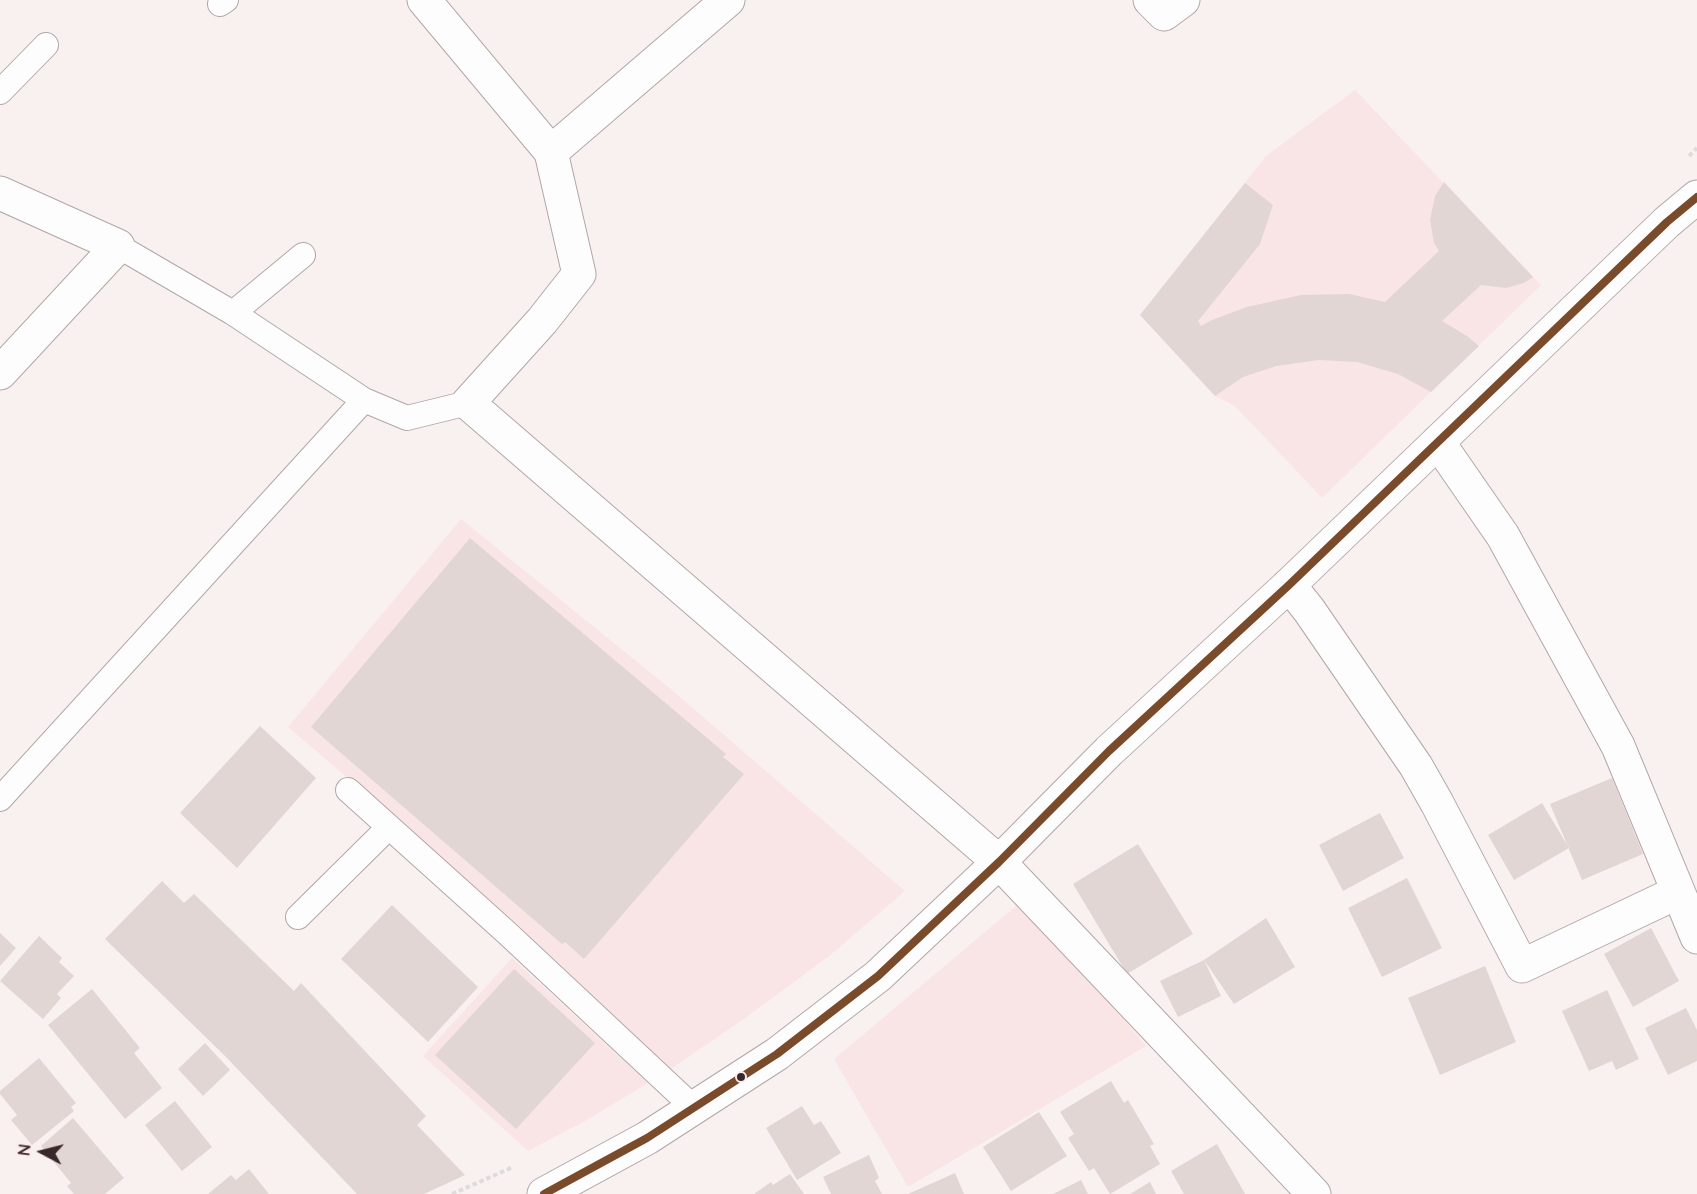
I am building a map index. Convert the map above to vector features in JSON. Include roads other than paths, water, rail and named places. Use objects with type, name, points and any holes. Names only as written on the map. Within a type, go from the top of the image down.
[{"type":"street","points":[[424,0],[551,152],[579,274],[542,321],[468,403],[999,862],[1314,1194]]},
{"type":"street","points":[[551,152],[728,0]]},
{"type":"street","points":[[1150,0],[1164,14],[1183,0]]},
{"type":"street","points":[[0,193],[118,246],[0,373]]},
{"type":"street","points":[[544,1194],[647,1138],[777,1054],[878,976],[999,862],[1109,751],[1289,585],[1667,222],[1697,196]]},
{"type":"street","points":[[1438,442],[1503,536],[1618,746],[1697,938]]},
{"type":"street","points":[[1289,585],[1309,610],[1416,766],[1522,966],[1678,892]]},
{"type":"lane","points":[[0,92],[46,45]]},
{"type":"lane","points":[[118,246],[233,313],[364,400],[407,418],[468,403]]},
{"type":"lane","points":[[233,313],[303,255]]},
{"type":"lane","points":[[0,799],[364,400]]},
{"type":"lane","points":[[348,790],[507,933],[694,1108]]},
{"type":"lane","points":[[298,917],[389,827]]}]
